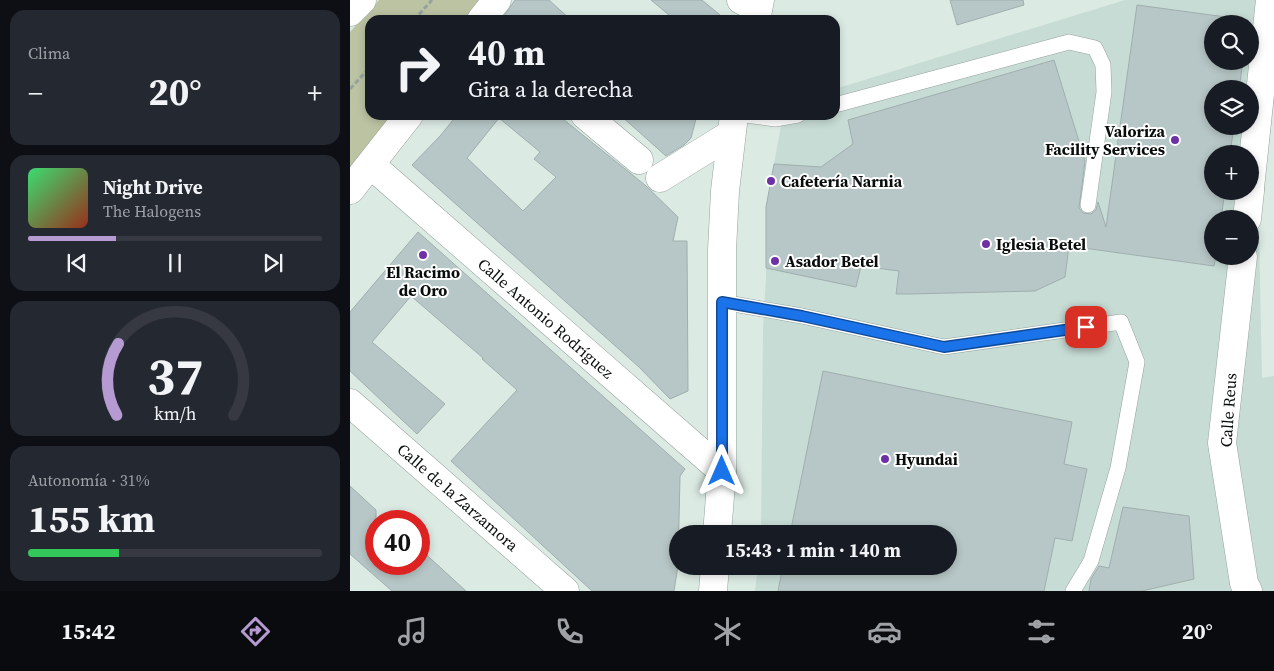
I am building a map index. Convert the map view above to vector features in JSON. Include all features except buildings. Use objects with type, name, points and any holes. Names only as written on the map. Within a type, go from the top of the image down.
[{"type":"street","points":[[350,12],[362,0]]},
{"type":"street","points":[[485,15],[497,0]]},
{"type":"street","points":[[1255,145],[1270,0]]},
{"type":"street","points":[[350,190],[405,120]]},
{"type":"street","points":[[591,120],[639,160]]},
{"type":"street","points":[[660,178],[737,121]]},
{"type":"street","points":[[718,525],[722,471],[722,250],[725,191],[737,121]]},
{"type":"street","name":"Calle Antonio Rodríguez","points":[[370,165],[722,471]]},
{"type":"street","name":"Calle Reus","points":[[1242,265],[1222,443],[1244,583],[1248,591]]},
{"type":"street","name":"Calle de la Zarzamora","points":[[350,402],[565,591]]},
{"type":"street","points":[[713,591],[714,575]]},
{"type":"lane","points":[[840,104],[1069,42],[1095,48],[1103,65],[1104,92],[1088,205]]},
{"type":"lane","points":[[737,121],[756,120]]},
{"type":"lane","points":[[722,302],[802,316],[944,347],[1121,322],[1137,362],[1118,468],[1091,560],[1073,591]]},
{"type":"path","points":[[418,15],[432,0]]},
{"type":"path","points":[[350,89],[365,72]]},
{"type":"shaded area","points":[[1125,0],[1257,0],[1256,15],[1204,15],[1204,70],[1256,70],[1256,80],[1204,80],[1204,135],[1257,135],[1257,145],[1204,145],[1204,200],[1258,200],[1259,210],[1204,210],[1204,265],[1259,265],[1259,228],[1262,378],[1274,376],[1274,591],[755,591],[757,575],[957,575],[957,525],[761,525],[763,329],[766,277],[766,207],[782,120],[840,120],[840,87]]},
{"type":"green space","points":[[379,0],[485,0],[473,15],[365,15]]},
{"type":"green space","points":[[365,15],[365,120],[390,120],[350,171],[350,32]]},
{"type":"place","name":"Valoriza Facility Services","points":[[1175,140]]},
{"type":"place","name":"Cafetería Narnia","points":[[771,181]]},
{"type":"place","name":"Iglesia Betel","points":[[986,244]]},
{"type":"place","name":"El Racimo de Oro","points":[[423,255]]},
{"type":"place","name":"Asador Betel","points":[[775,261]]},
{"type":"place","name":"Hyundai","points":[[885,459]]},
{"type":"route","points":[[722,471],[722,302],[802,316],[944,347],[1086,327]]}]
